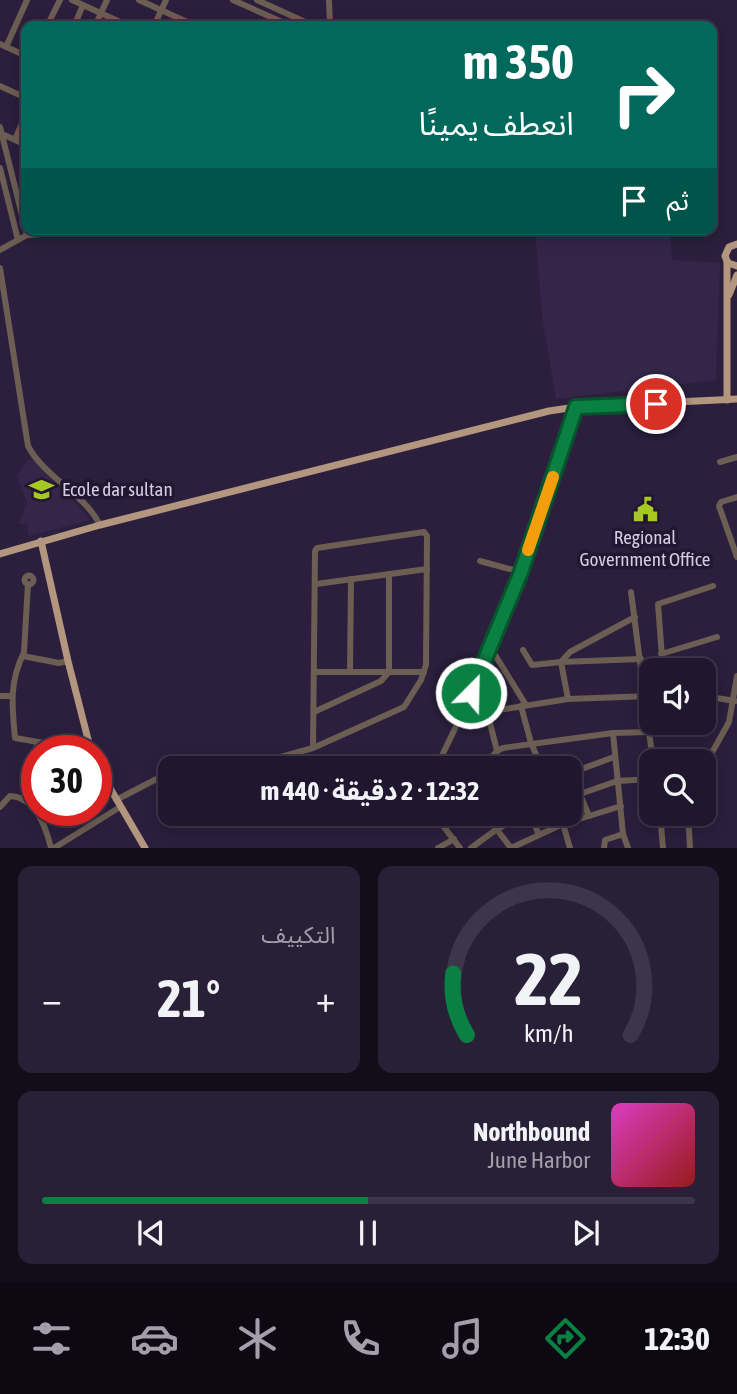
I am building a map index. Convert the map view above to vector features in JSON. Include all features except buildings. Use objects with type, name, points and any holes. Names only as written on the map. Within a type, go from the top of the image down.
[{"type":"main road","points":[[727,400],[729,296],[725,253],[734,245],[737,235]]},
{"type":"main road","points":[[727,262],[737,266]]},
{"type":"main road","points":[[729,296],[737,275]]},
{"type":"main road","points":[[0,554],[100,525],[536,414],[576,407],[737,399]]},
{"type":"main road","points":[[41,541],[87,735]]},
{"type":"main road","points":[[112,793],[145,848]]},
{"type":"street","points":[[21,54],[3,45],[27,0]]},
{"type":"street","points":[[50,21],[60,0]]},
{"type":"street","points":[[72,0],[116,21]]},
{"type":"street","points":[[97,21],[107,0]]},
{"type":"street","points":[[139,0],[185,21]]},
{"type":"street","points":[[156,21],[166,0]]},
{"type":"street","points":[[233,0],[280,21]]},
{"type":"street","points":[[257,0],[303,21]]},
{"type":"street","points":[[329,0],[330,21]]},
{"type":"street","points":[[76,21],[83,5]]},
{"type":"street","points":[[0,86],[21,96]]},
{"type":"street","points":[[15,139],[21,126]]},
{"type":"street","points":[[1,131],[21,142]]},
{"type":"street","points":[[1,131],[21,212]]},
{"type":"street","points":[[0,168],[18,240]]},
{"type":"street","points":[[0,250],[27,236],[36,235]]},
{"type":"street","points":[[0,268],[28,446],[37,459],[94,512],[100,525]]},
{"type":"street","points":[[442,756],[521,572],[576,407]]},
{"type":"street","points":[[720,462],[737,457]]},
{"type":"street","points":[[737,497],[721,502],[719,506],[737,557]]},
{"type":"street","points":[[284,756],[313,748],[404,707],[426,665],[427,536],[424,533],[317,548],[315,551],[313,748]]},
{"type":"street","points":[[480,561],[521,572]]},
{"type":"street","points":[[316,583],[427,569]]},
{"type":"street","points":[[314,712],[381,681],[389,672],[389,574]]},
{"type":"street","points":[[350,672],[351,579]]},
{"type":"street","points":[[21,739],[15,738],[11,696],[23,656],[27,584]]},
{"type":"street","points":[[662,658],[658,604],[713,586]]},
{"type":"street","points":[[631,592],[641,658]]},
{"type":"street","points":[[561,662],[570,652],[635,617]]},
{"type":"street","points":[[661,654],[717,637]]},
{"type":"street","points":[[490,646],[524,705],[531,743],[537,756]]},
{"type":"street","points":[[523,650],[532,665],[639,659]]},
{"type":"street","points":[[23,656],[59,663],[68,662]]},
{"type":"street","points":[[561,662],[568,699]]},
{"type":"street","points":[[315,672],[424,672]]},
{"type":"street","points":[[714,749],[727,727],[736,701],[737,676]]},
{"type":"street","points":[[0,696],[11,696]]},
{"type":"street","points":[[461,716],[568,699],[639,696]]},
{"type":"street","points":[[716,698],[736,701]]},
{"type":"street","points":[[487,712],[497,751]]},
{"type":"street","points":[[493,756],[497,751],[531,743],[639,732]]},
{"type":"street","points":[[612,733],[623,834],[628,848]]},
{"type":"street","points":[[582,769],[614,757]]},
{"type":"street","points":[[45,826],[52,848],[158,779]]},
{"type":"street","points":[[582,792],[617,781],[639,780]]},
{"type":"street","points":[[1,804],[10,796],[21,799]]},
{"type":"street","points":[[582,798],[589,816]]},
{"type":"street","points":[[582,818],[621,806]]},
{"type":"street","points":[[444,826],[460,848]]},
{"type":"street","points":[[495,826],[511,848],[559,826]]},
{"type":"street","points":[[471,848],[503,826]]},
{"type":"street","points":[[534,826],[539,835]]},
{"type":"street","points":[[564,826],[570,848]]},
{"type":"street","points":[[661,826],[663,848]]},
{"type":"street","points":[[689,826],[690,848]]},
{"type":"street","points":[[604,848],[605,840],[623,834]]},
{"type":"street","points":[[438,848],[454,839]]},
{"type":"shaded area","points":[[535,235],[670,235],[672,260],[720,263],[716,380],[556,399],[542,317]]},
{"type":"shaded area","name":"Ecole dar sultan","points":[[31,457],[91,520],[28,536],[27,524],[19,524],[27,502],[16,476]]},
{"type":"slow traffic","points":[[528,550],[553,477]]},
{"type":"place","name":"Ecole dar sultan","points":[[42,489]]},
{"type":"place","name":"Regional Government Office","points":[[645,509]]},
{"type":"route","points":[[471,693],[521,572],[576,407],[656,404]]}]
